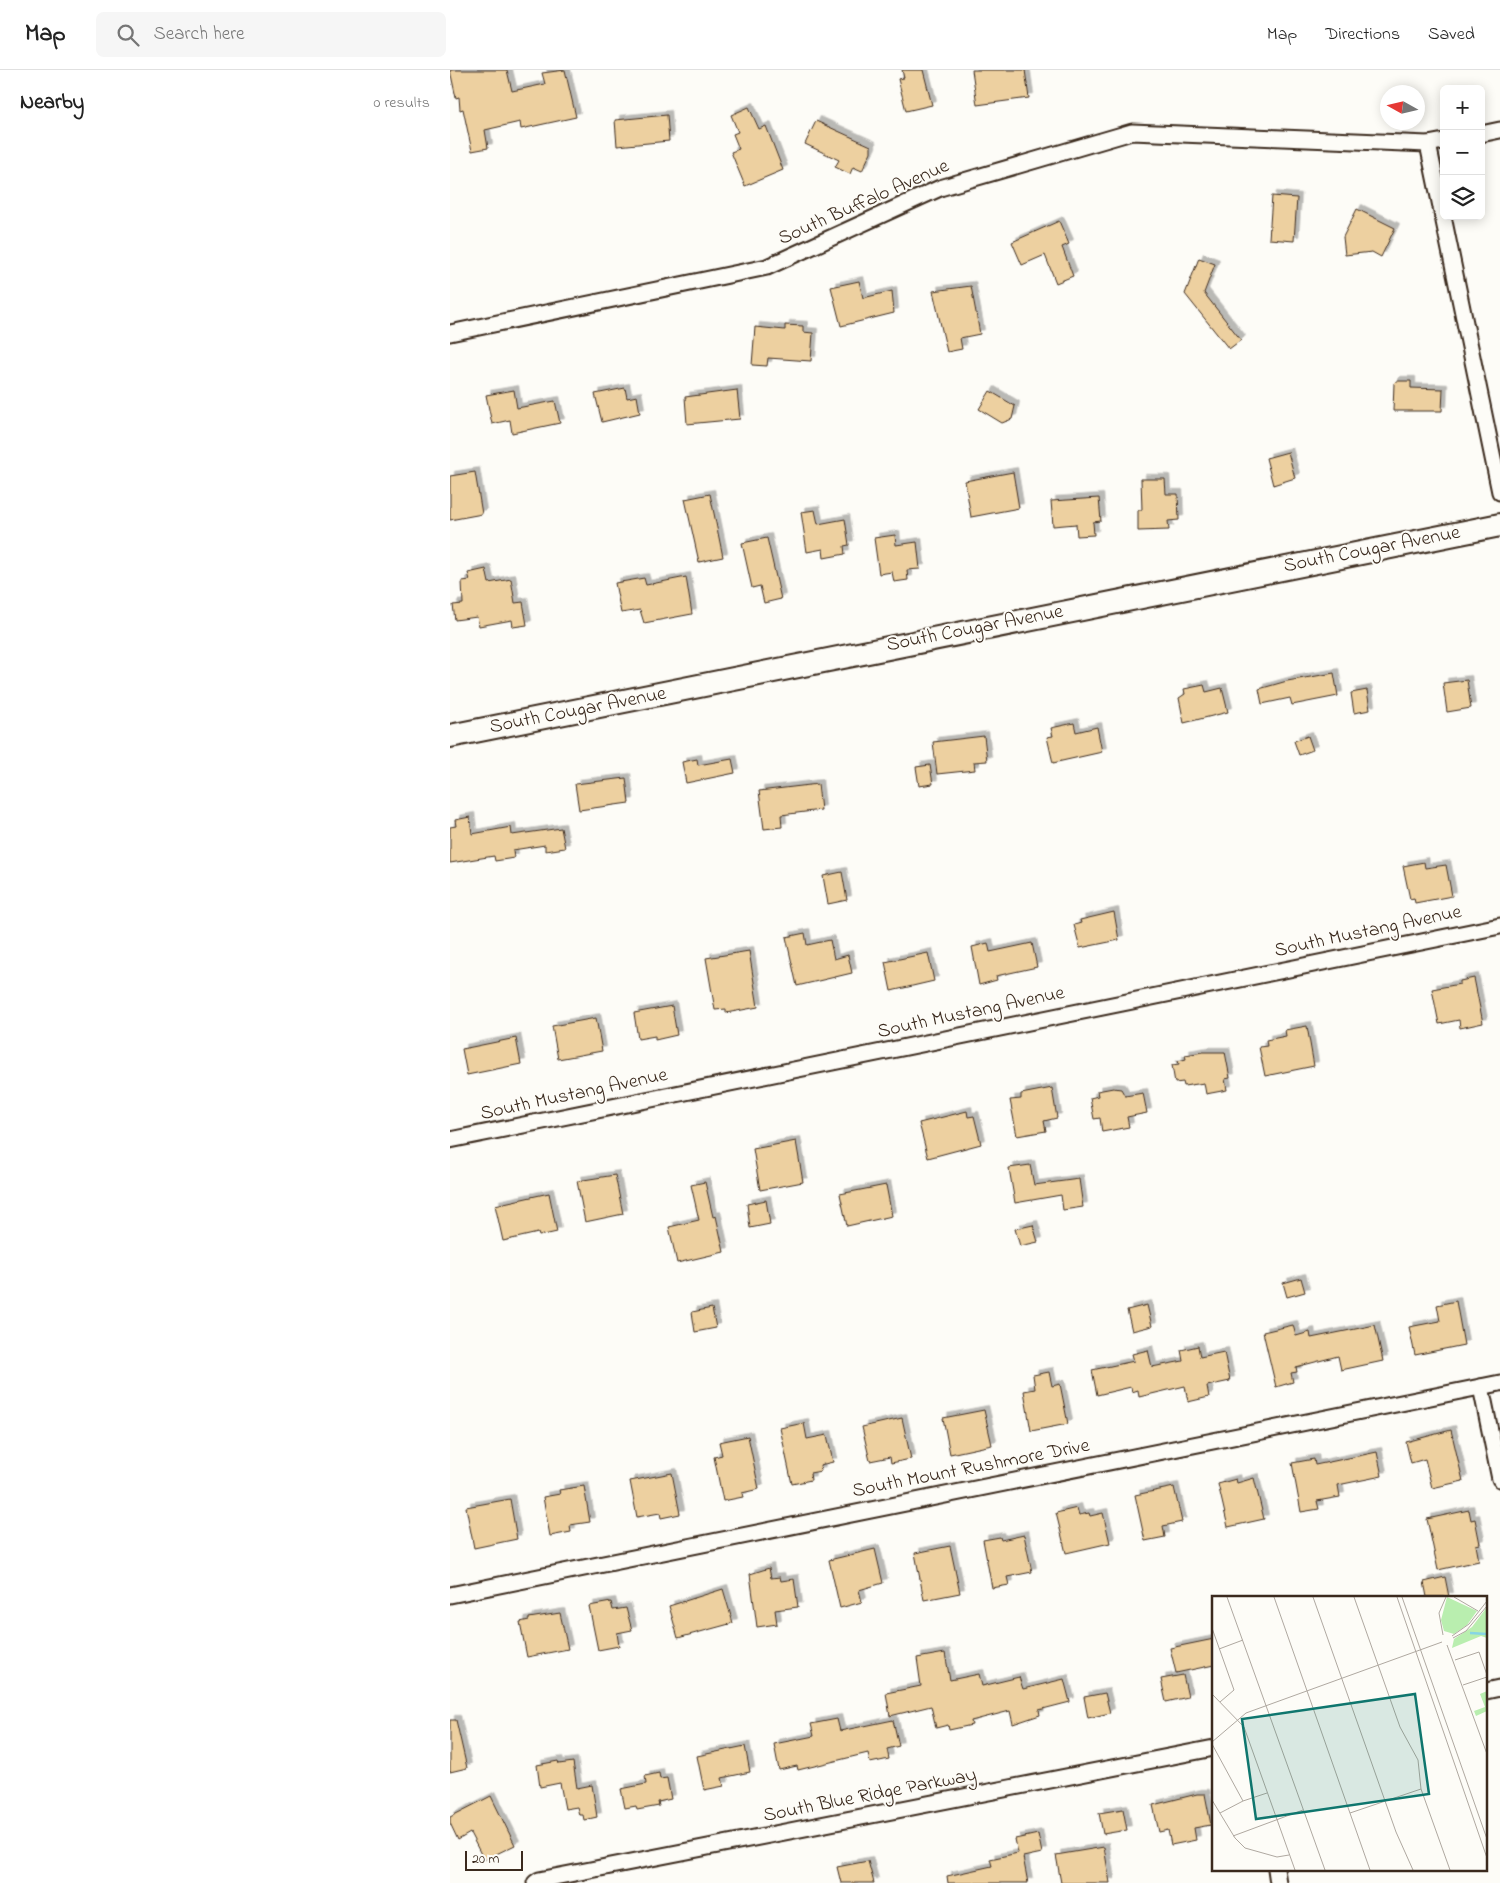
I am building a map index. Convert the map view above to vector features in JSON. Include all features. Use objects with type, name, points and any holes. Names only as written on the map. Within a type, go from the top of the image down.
[{"type":"street","points":[[1485,133],[1500,130]]},
{"type":"street","name":"South Buffalo Avenue","points":[[450,333],[766,267],[940,188],[1132,132],[1428,144],[1440,142]]},
{"type":"street","points":[[1428,144],[1500,492]]},
{"type":"street","name":"South Cougar Avenue","points":[[450,736],[1500,525]]},
{"type":"street","name":"South Mustang Avenue","points":[[450,1140],[1500,926]]},
{"type":"street","name":"South Mount Rushmore Drive","points":[[450,1595],[1500,1382]]},
{"type":"street","points":[[1481,1386],[1500,1479]]},
{"type":"street","name":"South Blue Ridge Parkway","points":[[535,1883],[539,1880],[1212,1748]]},
{"type":"street","points":[[1276,1870],[1278,1883]]},
{"type":"building","points":[[450,70],[507,70],[512,91],[545,84],[542,73],[565,70],[576,117],[521,129],[520,122],[485,130],[488,148],[472,151],[463,109],[460,110],[459,97],[456,98]]},
{"type":"building","points":[[902,70],[923,70],[932,105],[906,111],[898,79],[904,78]]},
{"type":"building","points":[[972,70],[1025,70],[1029,98],[977,105]]},
{"type":"building","points":[[749,107],[759,129],[766,126],[783,170],[745,186],[731,152],[739,149],[733,134],[738,132],[731,115]]},
{"type":"building","points":[[667,115],[669,141],[617,146],[615,120]]},
{"type":"building","points":[[816,121],[871,146],[871,152],[862,171],[853,167],[850,174],[835,167],[839,160],[805,144]]},
{"type":"building","points":[[1272,196],[1297,198],[1294,241],[1269,239]]},
{"type":"building","points":[[1357,209],[1395,228],[1381,257],[1372,252],[1345,255],[1343,237]]},
{"type":"building","points":[[1059,221],[1069,244],[1062,247],[1073,276],[1056,283],[1045,255],[1022,265],[1012,242]]},
{"type":"building","points":[[1199,258],[1215,264],[1204,293],[1241,340],[1229,349],[1185,294]]},
{"type":"building","points":[[859,281],[863,298],[892,291],[894,313],[841,326],[831,287]]},
{"type":"building","points":[[971,286],[980,334],[960,338],[962,349],[947,352],[933,291]]},
{"type":"building","points":[[785,325],[803,326],[803,332],[813,333],[811,361],[768,358],[767,366],[752,365],[755,327],[785,330]]},
{"type":"building","points":[[1396,381],[1411,381],[1411,388],[1443,389],[1442,411],[1393,411],[1394,383]]},
{"type":"building","points":[[625,388],[627,398],[637,396],[640,413],[602,422],[595,394]]},
{"type":"building","points":[[514,390],[517,408],[555,401],[560,423],[512,433],[510,420],[492,424],[486,395]]},
{"type":"building","points":[[737,390],[740,419],[687,424],[685,397]]},
{"type":"building","points":[[990,391],[1015,406],[1012,419],[1002,423],[979,409]]},
{"type":"building","points":[[1288,452],[1295,478],[1273,485],[1266,458]]},
{"type":"building","points":[[475,472],[482,514],[450,520],[450,476]]},
{"type":"building","points":[[1013,472],[1019,508],[971,517],[965,481]]},
{"type":"building","points":[[1141,479],[1165,479],[1166,494],[1178,494],[1179,520],[1168,521],[1169,530],[1138,531],[1138,510],[1142,510]]},
{"type":"building","points":[[710,494],[723,557],[699,562],[685,499]]},
{"type":"building","points":[[1099,498],[1101,521],[1093,522],[1094,535],[1077,536],[1076,524],[1053,526],[1051,501]]},
{"type":"building","points":[[815,510],[818,524],[845,519],[849,545],[844,546],[845,554],[824,558],[823,549],[807,552],[801,512]]},
{"type":"building","points":[[895,535],[896,545],[917,542],[920,569],[907,570],[908,580],[894,582],[892,572],[879,574],[874,538]]},
{"type":"building","points":[[767,538],[781,599],[764,603],[760,586],[752,588],[742,543]]},
{"type":"building","points":[[486,569],[489,583],[511,579],[515,603],[523,602],[527,625],[513,627],[512,620],[479,626],[477,617],[455,620],[453,605],[463,604],[462,581],[470,580],[468,573]]},
{"type":"building","points":[[686,577],[692,614],[644,623],[640,610],[621,613],[615,583],[644,578],[646,585]]},
{"type":"building","points":[[1334,673],[1338,696],[1292,705],[1290,698],[1262,704],[1259,689],[1287,681]]},
{"type":"building","points":[[1467,680],[1471,708],[1447,712],[1443,683]]},
{"type":"building","points":[[1204,685],[1206,692],[1222,688],[1228,712],[1184,723],[1179,698],[1185,694],[1184,689]]},
{"type":"building","points":[[1367,690],[1370,710],[1354,713],[1351,693]]},
{"type":"building","points":[[1074,723],[1076,732],[1097,727],[1102,752],[1053,763],[1047,737],[1053,736],[1051,728]]},
{"type":"building","points":[[984,736],[987,761],[974,762],[975,770],[937,774],[933,742]]},
{"type":"building","points":[[1308,736],[1313,750],[1299,755],[1294,741]]},
{"type":"building","points":[[697,759],[698,765],[732,759],[735,773],[686,783],[682,762]]},
{"type":"building","points":[[930,765],[933,784],[919,786],[916,767]]},
{"type":"building","points":[[626,778],[629,803],[579,810],[575,784]]},
{"type":"building","points":[[818,784],[821,810],[781,815],[782,827],[764,829],[759,791]]},
{"type":"building","points":[[470,817],[472,834],[511,827],[512,835],[561,828],[565,848],[545,851],[545,845],[513,850],[514,858],[495,861],[494,856],[450,863],[450,827],[456,826],[455,820]]},
{"type":"building","points":[[1424,862],[1425,868],[1446,865],[1452,896],[1415,903],[1414,898],[1410,899],[1403,866]]},
{"type":"building","points":[[842,872],[847,900],[828,904],[823,876]]},
{"type":"building","points":[[1114,912],[1119,940],[1080,948],[1074,925],[1081,923],[1080,920]]},
{"type":"building","points":[[805,933],[807,945],[830,940],[834,959],[848,955],[852,973],[797,986],[786,937]]},
{"type":"building","points":[[988,943],[990,952],[1032,943],[1037,967],[996,976],[997,980],[979,985],[972,947]]},
{"type":"building","points":[[749,951],[758,1007],[726,1013],[726,1009],[715,1010],[706,958]]},
{"type":"building","points":[[928,953],[934,981],[891,991],[885,962]]},
{"type":"building","points":[[1474,978],[1483,1023],[1460,1028],[1459,1020],[1439,1024],[1432,989],[1460,984],[1460,981]]},
{"type":"building","points":[[672,1006],[677,1035],[655,1040],[655,1036],[638,1039],[634,1013]]},
{"type":"building","points":[[596,1018],[602,1051],[558,1059],[552,1026]]},
{"type":"building","points":[[1307,1026],[1314,1066],[1265,1076],[1259,1047],[1267,1046],[1266,1040],[1286,1036],[1285,1030]]},
{"type":"building","points":[[516,1038],[521,1064],[467,1075],[462,1049]]},
{"type":"building","points":[[1203,1052],[1225,1052],[1230,1078],[1225,1079],[1227,1090],[1206,1094],[1204,1083],[1184,1086],[1183,1082],[1175,1083],[1172,1065],[1179,1064],[1178,1061],[1186,1059],[1185,1055]]},
{"type":"building","points":[[1052,1088],[1057,1118],[1044,1121],[1046,1131],[1017,1136],[1010,1100],[1021,1099],[1021,1094]]},
{"type":"building","points":[[1113,1088],[1121,1089],[1125,1096],[1143,1093],[1147,1113],[1127,1117],[1129,1127],[1102,1132],[1100,1118],[1094,1119],[1090,1098],[1098,1096],[1097,1091]]},
{"type":"building","points":[[967,1111],[968,1117],[974,1116],[981,1144],[928,1158],[919,1123]]},
{"type":"building","points":[[796,1141],[803,1182],[760,1190],[753,1149]]},
{"type":"building","points":[[1030,1165],[1034,1185],[1079,1179],[1083,1207],[1063,1210],[1061,1195],[1015,1203],[1009,1168]]},
{"type":"building","points":[[615,1175],[623,1214],[585,1222],[577,1181]]},
{"type":"building","points":[[705,1182],[713,1217],[716,1216],[724,1252],[677,1263],[669,1227],[699,1220],[691,1185]]},
{"type":"building","points":[[886,1185],[892,1216],[847,1226],[840,1194]]},
{"type":"building","points":[[549,1193],[557,1232],[539,1236],[538,1233],[503,1241],[495,1205]]},
{"type":"building","points":[[766,1200],[770,1224],[750,1228],[747,1204]]},
{"type":"building","points":[[1033,1225],[1038,1242],[1020,1246],[1015,1229]]},
{"type":"building","points":[[1301,1278],[1305,1292],[1287,1297],[1283,1283]]},
{"type":"building","points":[[1456,1301],[1464,1345],[1415,1355],[1409,1327],[1440,1321],[1437,1305]]},
{"type":"building","points":[[1147,1305],[1152,1326],[1132,1331],[1127,1310]]},
{"type":"building","points":[[712,1308],[716,1328],[695,1332],[692,1312]]},
{"type":"building","points":[[1293,1325],[1296,1336],[1310,1332],[1311,1338],[1375,1325],[1383,1361],[1341,1370],[1338,1356],[1296,1367],[1297,1372],[1291,1373],[1293,1382],[1276,1387],[1263,1332]]},
{"type":"building","points":[[1198,1346],[1200,1357],[1224,1352],[1230,1381],[1207,1386],[1209,1397],[1188,1402],[1185,1386],[1139,1397],[1138,1390],[1132,1392],[1131,1387],[1097,1395],[1092,1370],[1134,1361],[1132,1354],[1148,1350],[1152,1367],[1183,1361],[1181,1350]]},
{"type":"building","points":[[1049,1372],[1052,1386],[1060,1384],[1068,1424],[1031,1431],[1024,1391],[1035,1389],[1033,1375]]},
{"type":"building","points":[[984,1410],[992,1445],[950,1454],[943,1418]]},
{"type":"building","points":[[902,1418],[911,1459],[891,1463],[890,1457],[870,1461],[862,1427]]},
{"type":"building","points":[[804,1423],[807,1439],[827,1435],[833,1462],[820,1465],[821,1471],[810,1473],[811,1480],[792,1484],[780,1428]]},
{"type":"building","points":[[1451,1430],[1463,1481],[1432,1488],[1425,1459],[1411,1463],[1406,1442]]},
{"type":"building","points":[[748,1436],[759,1489],[742,1493],[743,1497],[723,1501],[714,1457],[722,1455],[719,1442]]},
{"type":"building","points":[[1377,1452],[1382,1476],[1338,1485],[1340,1497],[1317,1501],[1319,1509],[1301,1512],[1292,1463],[1314,1459],[1315,1465]]},
{"type":"building","points":[[672,1473],[680,1514],[661,1518],[660,1513],[637,1517],[630,1481]]},
{"type":"building","points":[[1254,1478],[1264,1519],[1228,1527],[1218,1484],[1236,1479],[1237,1483]]},
{"type":"building","points":[[584,1486],[590,1522],[570,1525],[571,1532],[550,1536],[543,1497],[560,1494],[559,1490]]},
{"type":"building","points":[[1174,1487],[1182,1522],[1163,1526],[1165,1537],[1145,1541],[1135,1495]]},
{"type":"building","points":[[510,1499],[517,1539],[474,1548],[466,1507]]},
{"type":"building","points":[[1077,1508],[1079,1515],[1089,1513],[1090,1516],[1103,1513],[1110,1543],[1066,1553],[1056,1513]]},
{"type":"building","points":[[1469,1510],[1471,1520],[1475,1519],[1480,1544],[1476,1545],[1479,1561],[1438,1570],[1427,1519]]},
{"type":"building","points":[[1024,1535],[1032,1572],[1007,1577],[1009,1585],[992,1588],[983,1540],[1000,1537],[1001,1540]]},
{"type":"building","points":[[950,1546],[960,1593],[924,1600],[915,1553]]},
{"type":"building","points":[[875,1549],[883,1583],[859,1590],[862,1602],[840,1608],[829,1560]]},
{"type":"building","points":[[769,1568],[771,1578],[780,1577],[781,1581],[794,1579],[798,1607],[775,1610],[777,1624],[757,1627],[750,1574]]},
{"type":"building","points":[[1445,1577],[1449,1596],[1427,1596],[1424,1582]]},
{"type":"building","points":[[723,1589],[733,1623],[678,1638],[669,1606]]},
{"type":"building","points":[[611,1602],[613,1610],[626,1608],[632,1630],[617,1633],[619,1646],[598,1650],[589,1606]]},
{"type":"building","points":[[560,1613],[568,1649],[527,1657],[520,1622],[529,1620],[529,1618]]},
{"type":"building","points":[[1212,1639],[1212,1665],[1176,1673],[1170,1648]]},
{"type":"building","points":[[945,1653],[950,1680],[979,1674],[982,1686],[1019,1677],[1023,1689],[1064,1679],[1070,1702],[1039,1710],[1040,1715],[1013,1724],[1010,1711],[971,1721],[972,1725],[949,1730],[948,1725],[936,1728],[931,1706],[890,1716],[886,1693],[921,1686],[917,1658]]},
{"type":"building","points":[[1183,1675],[1188,1697],[1166,1702],[1161,1679]]},
{"type":"building","points":[[1105,1693],[1110,1713],[1088,1718],[1084,1697]]},
{"type":"building","points":[[837,1719],[840,1731],[893,1720],[899,1746],[887,1749],[889,1759],[870,1763],[868,1753],[798,1770],[797,1766],[779,1770],[774,1744],[814,1736],[811,1724]]},
{"type":"building","points":[[450,1720],[456,1720],[467,1768],[450,1772]]},
{"type":"building","points":[[745,1746],[750,1772],[722,1778],[724,1786],[704,1790],[697,1756]]},
{"type":"building","points":[[558,1761],[559,1764],[573,1762],[577,1788],[592,1785],[597,1817],[584,1820],[583,1815],[579,1815],[577,1807],[565,1809],[560,1783],[540,1787],[537,1765]]},
{"type":"building","points":[[659,1773],[660,1779],[667,1778],[671,1799],[658,1802],[659,1806],[637,1810],[636,1806],[625,1808],[621,1789],[646,1784],[645,1776]]},
{"type":"building","points":[[1197,1794],[1205,1794],[1211,1825],[1194,1828],[1196,1840],[1171,1845],[1168,1830],[1159,1832],[1153,1805]]},
{"type":"building","points":[[491,1796],[515,1845],[484,1860],[470,1833],[458,1840],[450,1823],[450,1817]]},
{"type":"building","points":[[1123,1809],[1127,1830],[1103,1834],[1099,1813]]},
{"type":"building","points":[[1038,1834],[1042,1853],[1023,1857],[1028,1883],[948,1883],[947,1876],[992,1866],[990,1859],[1018,1853],[1015,1839]]},
{"type":"building","points":[[1104,1847],[1110,1883],[1061,1883],[1056,1855]]},
{"type":"building","points":[[868,1861],[874,1883],[841,1883],[837,1867]]}]
